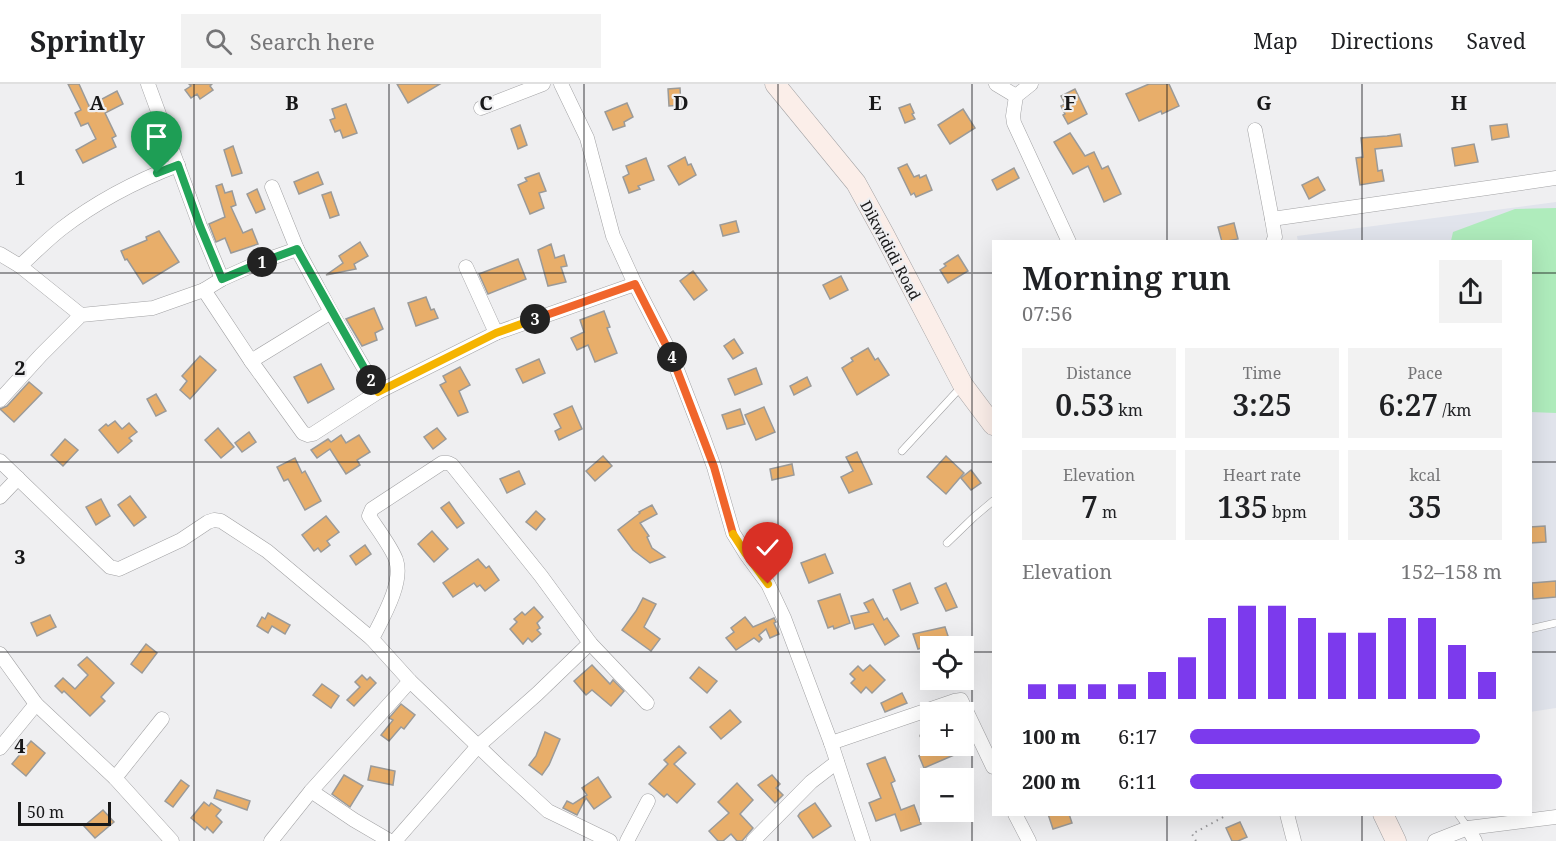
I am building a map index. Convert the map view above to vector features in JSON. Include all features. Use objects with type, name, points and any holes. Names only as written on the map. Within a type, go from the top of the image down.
[{"type":"street","points":[[148,84],[222,279]]},
{"type":"street","points":[[481,108],[543,84]]},
{"type":"street","points":[[561,84],[587,138],[613,236],[670,354],[702,434],[733,533],[768,584],[784,618],[831,743],[863,841]]},
{"type":"street","name":"Dikwididi Road","points":[[775,84],[861,191],[963,385],[992,423]]},
{"type":"street","points":[[996,84],[1016,96]]},
{"type":"street","points":[[1031,84],[1016,96],[1014,123],[1068,240]]},
{"type":"street","points":[[1255,130],[1274,240]]},
{"type":"street","points":[[20,266],[61,230],[105,200],[132,184],[178,165]]},
{"type":"street","points":[[1272,219],[1556,178]]},
{"type":"street","points":[[272,187],[297,249],[378,392]]},
{"type":"street","points":[[0,400],[81,315],[153,308],[204,290],[260,262],[297,249]]},
{"type":"street","points":[[0,254],[20,266],[81,315]]},
{"type":"street","points":[[466,267],[496,333]]},
{"type":"street","points":[[204,290],[251,361],[303,433],[308,435],[378,392],[496,333],[635,284]]},
{"type":"street","points":[[251,361],[331,312]]},
{"type":"street","points":[[0,461],[110,567],[115,569],[127,566],[171,544],[208,522],[221,521],[267,551],[372,639],[410,681],[548,811],[610,841]]},
{"type":"street","points":[[372,639],[396,586],[399,573],[396,559],[369,513],[442,463],[448,463],[452,465],[541,576],[590,643],[647,703]]},
{"type":"street","points":[[0,497],[18,478]]},
{"type":"street","points":[[395,841],[478,746],[590,643]]},
{"type":"street","points":[[0,654],[36,704],[115,778],[172,841]]},
{"type":"street","points":[[271,841],[311,790],[410,681]]},
{"type":"street","points":[[831,743],[961,700],[992,765]]},
{"type":"street","points":[[0,748],[36,704]]},
{"type":"street","points":[[115,778],[162,719]]},
{"type":"street","points":[[753,841],[811,782],[837,762]]},
{"type":"street","points":[[311,790],[390,841]]},
{"type":"street","points":[[627,841],[648,801]]},
{"type":"street","points":[[1016,816],[1029,841]]},
{"type":"street","points":[[1288,816],[1294,841]]},
{"type":"street","points":[[1384,816],[1396,841]]},
{"type":"street","points":[[1435,841],[1468,828],[1556,817]]},
{"type":"street","points":[[1468,828],[1476,841]]},
{"type":"lane","points":[[902,451],[963,385]]},
{"type":"lane","points":[[947,543],[992,502]]},
{"type":"lane","points":[[1532,629],[1556,623]]},
{"type":"lane","points":[[1459,816],[1468,828]]},
{"type":"path","points":[[1196,841],[1192,834],[1225,816]]},
{"type":"shaded area","points":[[1556,202],[1556,708],[1532,712],[1532,240],[1298,240],[1297,236]]},
{"type":"green space","points":[[1556,208],[1556,413],[1532,412],[1532,240],[1451,240],[1453,232],[1515,209]]},
{"type":"building","points":[[68,84],[79,84],[89,106],[117,91],[123,104],[105,113],[116,136],[112,138],[116,147],[83,163],[76,150],[96,139],[88,123],[81,126],[75,113],[81,110]]},
{"type":"building","points":[[189,84],[212,84],[210,86],[213,90],[200,99],[197,94],[191,98],[185,90],[191,86]]},
{"type":"building","points":[[397,84],[440,84],[408,103]]},
{"type":"building","points":[[1149,84],[1169,84],[1179,106],[1139,121],[1126,94]]},
{"type":"building","points":[[680,88],[681,105],[669,106],[668,89]]},
{"type":"building","points":[[1075,89],[1087,114],[1068,124],[1063,115],[1065,114],[1061,106],[1065,104],[1061,96]]},
{"type":"building","points":[[627,103],[633,117],[624,122],[625,126],[613,130],[605,112]]},
{"type":"building","points":[[346,104],[357,133],[343,138],[340,130],[335,132],[330,120],[335,118],[332,109]]},
{"type":"building","points":[[910,104],[915,119],[905,123],[899,108]]},
{"type":"building","points":[[963,109],[975,128],[950,144],[938,125]]},
{"type":"building","points":[[1507,124],[1509,137],[1492,140],[1490,126]]},
{"type":"building","points":[[520,125],[527,145],[518,149],[511,129]]},
{"type":"building","points":[[1070,133],[1085,156],[1094,152],[1102,169],[1108,166],[1121,194],[1104,202],[1088,166],[1073,174],[1054,142]]},
{"type":"building","points":[[1400,134],[1402,146],[1375,149],[1378,171],[1382,170],[1384,181],[1360,185],[1356,158],[1363,157],[1361,138]]},
{"type":"building","points":[[1474,144],[1478,162],[1455,166],[1452,148]]},
{"type":"building","points":[[233,146],[242,173],[232,176],[224,150]]},
{"type":"building","points":[[685,157],[696,175],[679,185],[668,166]]},
{"type":"building","points":[[646,158],[654,180],[638,186],[640,189],[629,193],[623,177],[629,174],[626,166]]},
{"type":"building","points":[[907,164],[914,177],[919,175],[920,178],[926,175],[932,190],[916,197],[914,193],[911,195],[898,168]]},
{"type":"building","points":[[1014,168],[1019,178],[997,190],[992,180]]},
{"type":"building","points":[[318,172],[323,184],[299,194],[294,182]]},
{"type":"building","points":[[539,173],[546,191],[539,193],[544,208],[530,214],[518,185],[527,181],[525,178]]},
{"type":"building","points":[[1318,177],[1325,190],[1309,199],[1302,185]]},
{"type":"building","points":[[222,184],[225,193],[232,191],[236,205],[231,207],[243,233],[252,229],[258,244],[231,253],[225,238],[216,242],[209,224],[225,217],[216,186]]},
{"type":"building","points":[[257,189],[265,209],[256,213],[247,194]]},
{"type":"building","points":[[331,192],[339,215],[330,218],[322,195]]},
{"type":"building","points":[[736,221],[739,232],[723,236],[720,225]]},
{"type":"building","points":[[1234,223],[1238,239],[1221,240],[1218,227]]},
{"type":"building","points":[[159,231],[179,262],[143,284],[121,251],[147,240],[146,237]]},
{"type":"building","points":[[360,242],[368,256],[354,264],[356,269],[326,275],[343,263],[339,256]]},
{"type":"building","points":[[551,244],[555,258],[564,255],[567,266],[561,267],[566,282],[548,286],[538,250]]},
{"type":"building","points":[[958,255],[968,271],[948,283],[940,270],[946,266],[944,264]]},
{"type":"building","points":[[518,259],[526,279],[488,294],[479,274]]},
{"type":"building","points":[[693,271],[707,290],[694,300],[680,281]]},
{"type":"building","points":[[841,276],[848,290],[830,299],[823,285]]},
{"type":"building","points":[[426,297],[431,310],[434,309],[438,318],[416,326],[408,303]]},
{"type":"building","points":[[374,308],[383,329],[375,333],[377,340],[362,346],[346,319]]},
{"type":"building","points":[[604,311],[610,327],[607,328],[617,353],[595,362],[588,345],[577,350],[571,338],[584,332],[580,320]]},
{"type":"building","points":[[734,339],[743,353],[733,359],[724,346]]},
{"type":"building","points":[[868,348],[875,360],[878,358],[889,375],[857,395],[842,368],[853,361],[851,358]]},
{"type":"building","points":[[200,356],[216,370],[190,399],[180,390],[187,381],[182,376]]},
{"type":"building","points":[[539,359],[545,373],[523,383],[516,369]]},
{"type":"building","points":[[321,364],[334,389],[308,403],[294,377]]},
{"type":"building","points":[[460,367],[470,385],[459,391],[468,412],[458,416],[440,385],[446,382],[443,376]]},
{"type":"building","points":[[756,368],[762,384],[735,395],[728,379]]},
{"type":"building","points":[[807,377],[811,386],[794,395],[790,386]]},
{"type":"building","points":[[29,382],[42,393],[14,422],[0,409],[7,406]]},
{"type":"building","points":[[156,394],[166,411],[156,416],[147,399]]},
{"type":"building","points":[[572,406],[582,429],[559,440],[555,431],[561,428],[554,414]]},
{"type":"building","points":[[764,407],[775,432],[756,440],[745,415]]},
{"type":"building","points":[[740,409],[745,424],[727,429],[722,415]]},
{"type":"building","points":[[115,421],[122,429],[129,423],[137,432],[129,438],[132,441],[118,453],[99,430]]},
{"type":"building","points":[[218,428],[234,447],[221,458],[205,440]]},
{"type":"building","points":[[437,428],[446,439],[433,449],[424,437]]},
{"type":"building","points":[[249,432],[256,442],[242,452],[235,443]]},
{"type":"building","points":[[341,435],[346,443],[359,435],[370,452],[357,460],[360,465],[346,474],[330,449],[317,458],[311,450],[328,439],[331,442]]},
{"type":"building","points":[[65,439],[78,450],[63,466],[51,455]]},
{"type":"building","points":[[857,452],[872,484],[849,493],[841,477],[853,471],[846,457]]},
{"type":"building","points":[[603,456],[612,466],[595,481],[586,471]]},
{"type":"building","points":[[946,456],[964,473],[946,494],[927,477]]},
{"type":"building","points":[[295,458],[302,473],[305,471],[321,501],[305,510],[288,479],[284,481],[277,467]]},
{"type":"building","points":[[792,464],[794,475],[772,480],[770,469]]},
{"type":"building","points":[[971,470],[981,483],[971,490],[961,478]]},
{"type":"building","points":[[519,471],[525,484],[507,493],[500,479]]},
{"type":"building","points":[[130,496],[146,517],[134,526],[118,505]]},
{"type":"building","points":[[101,499],[110,516],[96,525],[86,507]]},
{"type":"building","points":[[449,502],[464,523],[457,528],[441,508]]},
{"type":"building","points":[[652,505],[657,514],[640,523],[649,536],[647,537],[652,548],[665,557],[650,563],[633,550],[618,530],[639,512]]},
{"type":"building","points":[[536,511],[545,519],[536,530],[526,522]]},
{"type":"building","points":[[326,516],[339,532],[327,541],[330,545],[321,552],[318,548],[314,551],[302,535]]},
{"type":"building","points":[[1545,526],[1546,542],[1532,543],[1532,527]]},
{"type":"building","points":[[432,531],[448,549],[434,562],[418,544]]},
{"type":"building","points":[[365,545],[371,554],[356,565],[350,556]]},
{"type":"building","points":[[825,554],[833,573],[809,583],[801,563]]},
{"type":"building","points":[[478,559],[486,568],[489,566],[499,580],[485,591],[480,585],[477,587],[474,583],[453,597],[443,583]]},
{"type":"building","points":[[1556,581],[1556,597],[1533,599],[1532,583]]},
{"type":"building","points":[[910,583],[918,603],[901,610],[893,590]]},
{"type":"building","points":[[946,583],[957,607],[946,611],[935,588]]},
{"type":"building","points":[[840,594],[850,623],[834,629],[833,626],[828,628],[818,601]]},
{"type":"building","points":[[643,598],[656,604],[644,627],[660,639],[651,651],[622,630]]},
{"type":"building","points":[[873,599],[884,620],[887,618],[899,636],[885,645],[873,624],[855,629],[851,616],[869,612],[864,603]]},
{"type":"building","points":[[534,607],[543,617],[537,623],[540,628],[537,630],[541,634],[532,642],[528,638],[523,644],[510,629],[517,622],[514,619],[522,612],[525,615]]},
{"type":"building","points":[[268,613],[290,625],[285,634],[272,626],[268,633],[257,626],[262,617],[265,619]]},
{"type":"building","points":[[50,615],[56,627],[37,636],[31,623]]},
{"type":"building","points":[[745,617],[753,627],[774,618],[779,634],[770,638],[766,629],[759,635],[762,639],[759,642],[754,638],[736,650],[726,638],[734,632],[731,628]]},
{"type":"building","points":[[945,627],[948,636],[920,636],[920,648],[918,649],[913,634]]},
{"type":"building","points":[[146,644],[157,653],[142,673],[131,664]]},
{"type":"building","points":[[87,657],[114,683],[101,697],[105,701],[90,716],[64,691],[62,693],[55,686],[63,678],[75,689],[88,675],[78,665]]},
{"type":"building","points":[[592,665],[610,684],[613,680],[624,691],[611,706],[592,690],[586,695],[574,681]]},
{"type":"building","points":[[870,665],[885,680],[872,693],[866,687],[861,693],[851,683],[855,679],[850,674],[858,666],[863,671]]},
{"type":"building","points":[[699,667],[717,681],[707,693],[690,678]]},
{"type":"building","points":[[362,675],[367,680],[370,677],[376,683],[354,706],[347,700],[360,687],[355,682]]},
{"type":"building","points":[[322,684],[339,696],[331,708],[313,695]]},
{"type":"building","points":[[902,693],[907,703],[885,712],[881,703]]},
{"type":"building","points":[[401,704],[415,715],[404,729],[401,727],[389,741],[381,735],[393,720],[389,718]]},
{"type":"building","points":[[730,710],[741,722],[721,739],[710,727]]},
{"type":"building","points":[[545,732],[560,739],[542,775],[529,765],[536,756]]},
{"type":"building","points":[[31,741],[45,753],[26,776],[12,764]]},
{"type":"building","points":[[679,746],[686,753],[674,764],[695,784],[677,803],[667,794],[664,797],[649,784],[668,764],[664,760]]},
{"type":"building","points":[[920,756],[952,756],[924,768]]},
{"type":"building","points":[[885,757],[895,781],[891,783],[901,810],[914,805],[921,824],[901,831],[895,814],[876,821],[869,803],[881,798],[867,764]]},
{"type":"building","points":[[371,766],[395,771],[393,785],[368,780]]},
{"type":"building","points":[[344,775],[363,786],[350,807],[332,794]]},
{"type":"building","points":[[772,775],[780,784],[776,788],[783,795],[775,803],[758,785]]},
{"type":"building","points":[[598,777],[611,797],[594,809],[586,798],[577,815],[563,808],[567,801],[573,804],[587,795],[582,788]]},
{"type":"building","points":[[181,780],[189,786],[173,807],[165,801]]},
{"type":"building","points":[[737,783],[753,800],[740,814],[753,828],[742,841],[737,841],[731,834],[723,841],[718,841],[709,831],[729,813],[718,802]]},
{"type":"building","points":[[217,790],[250,801],[247,810],[214,798]]},
{"type":"building","points":[[204,802],[209,806],[211,803],[221,810],[216,816],[222,822],[213,833],[207,827],[205,830],[191,818]]},
{"type":"building","points":[[815,803],[831,826],[813,838],[798,816]]},
{"type":"building","points":[[103,810],[114,822],[95,838],[84,826]]},
{"type":"building","points":[[1049,816],[1070,816],[1072,823],[1053,829]]},
{"type":"building","points":[[1240,822],[1247,837],[1232,841],[1226,828]]},
{"type":"route","points":[[157,173],[178,165],[222,279],[297,249],[378,392],[496,333],[635,284],[670,354],[702,434],[733,533],[768,584]]}]
